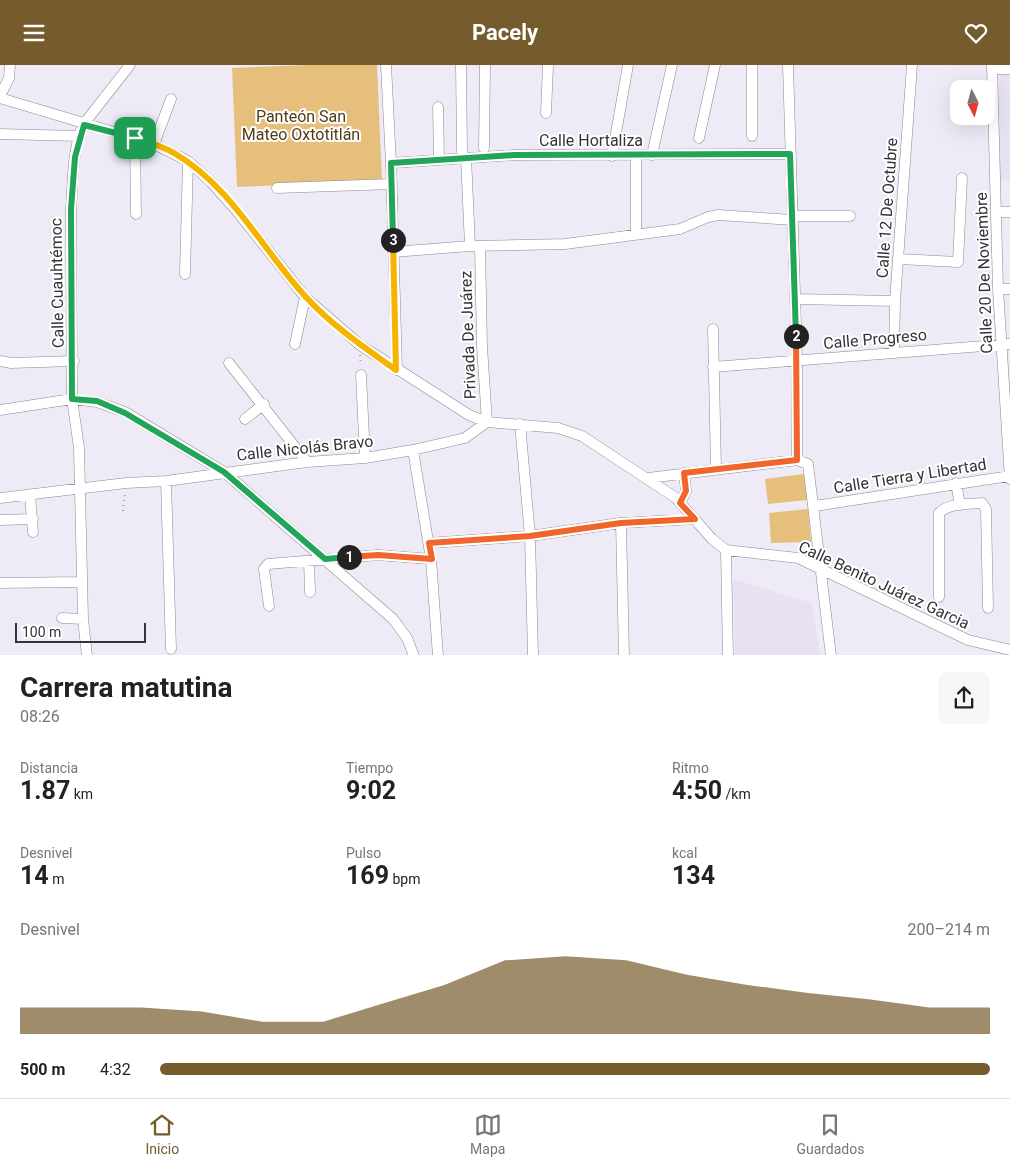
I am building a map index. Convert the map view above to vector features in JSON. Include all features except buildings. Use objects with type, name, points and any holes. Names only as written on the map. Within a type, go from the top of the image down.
[{"type":"street","points":[[10,65],[10,78],[0,97],[84,125],[154,144],[188,161],[211,182],[236,210],[305,297],[360,345],[396,370],[469,415],[487,422],[558,428],[582,435],[648,478],[680,503],[726,550],[728,655]]},
{"type":"street","name":"Calle Cuauhtémoc","points":[[87,655],[81,582],[78,432],[72,399],[74,361],[71,209],[79,136],[84,125],[130,65]]},
{"type":"street","points":[[386,65],[392,184],[396,370]]},
{"type":"street","name":"Privada De Juárez","points":[[461,65],[464,154],[475,246],[487,422]]},
{"type":"street","points":[[484,65],[484,148]]},
{"type":"street","points":[[546,113],[548,65]]},
{"type":"street","points":[[612,156],[628,65]]},
{"type":"street","points":[[652,155],[672,65]]},
{"type":"street","points":[[699,138],[715,65]]},
{"type":"street","points":[[752,65],[752,136]]},
{"type":"street","points":[[788,65],[797,361],[797,460]]},
{"type":"street","name":"Calle 12 De Octubre","points":[[894,353],[895,301],[912,65]]},
{"type":"street","points":[[992,67],[1010,69]]},
{"type":"street","name":"Calle 20 De Noviembre","points":[[992,67],[998,289],[1005,344],[1010,477]]},
{"type":"street","points":[[154,144],[171,99]]},
{"type":"street","points":[[438,107],[439,159]]},
{"type":"street","points":[[0,134],[79,136]]},
{"type":"street","points":[[135,138],[136,215]]},
{"type":"street","name":"Calle Hortaliza","points":[[391,163],[439,159],[464,154],[612,156],[790,154]]},
{"type":"street","points":[[636,156],[636,234]]},
{"type":"street","points":[[185,273],[188,161]]},
{"type":"street","points":[[899,259],[958,261],[962,178]]},
{"type":"street","points":[[277,188],[392,184]]},
{"type":"street","points":[[996,212],[1010,212]]},
{"type":"street","points":[[393,252],[475,246],[565,244],[680,229],[708,217],[718,215],[793,218],[850,216]]},
{"type":"street","points":[[998,289],[1010,289]]},
{"type":"street","points":[[295,344],[305,297]]},
{"type":"street","points":[[795,299],[895,301]]},
{"type":"street","points":[[713,329],[716,469]]},
{"type":"street","name":"Calle Progreso","points":[[713,367],[1005,344]]},
{"type":"street","points":[[0,361],[11,363],[74,361]]},
{"type":"street","points":[[229,363],[264,404],[307,462]]},
{"type":"street","points":[[361,375],[365,458]]},
{"type":"street","points":[[0,409],[72,399],[97,401],[125,413],[224,472],[393,619],[407,638],[414,655]]},
{"type":"street","points":[[244,419],[264,404]]},
{"type":"street","name":"Calle Nicolás Bravo","points":[[0,498],[30,496],[126,483],[166,481],[307,462],[365,458],[413,450],[465,438],[487,422]]},
{"type":"street","points":[[520,424],[530,536],[533,655]]},
{"type":"street","points":[[413,450],[432,559],[438,655]]},
{"type":"street","points":[[648,478],[797,460],[803,461],[810,467],[831,655]]},
{"type":"street","points":[[680,503],[686,491],[684,473]]},
{"type":"street","name":"Calle Tierra y Libertad","points":[[814,506],[956,483],[1010,477]]},
{"type":"street","points":[[166,481],[171,649]]},
{"type":"street","points":[[956,483],[960,505]]},
{"type":"street","points":[[30,496],[33,532]]},
{"type":"street","points":[[939,597],[939,513],[944,509],[960,505],[982,503],[985,507],[988,607]]},
{"type":"street","points":[[0,520],[33,519]]},
{"type":"street","points":[[429,543],[530,536],[621,523],[695,519]]},
{"type":"street","points":[[621,523],[624,655]]},
{"type":"street","name":"Calle Benito Juárez Garcia","points":[[726,550],[789,556],[960,637],[1004,651]]},
{"type":"street","points":[[269,607],[264,567],[271,563],[378,555],[432,559]]},
{"type":"street","points":[[309,561],[310,592]]},
{"type":"street","points":[[0,583],[81,582]]},
{"type":"street","points":[[62,618],[83,619]]},
{"type":"path","points":[[360,345],[361,375]]},
{"type":"path","points":[[123,511],[126,483]]},
{"type":"shaded area","points":[[999,73],[1010,73],[1010,179],[999,180]]},
{"type":"shaded area","points":[[733,579],[812,603],[820,655],[735,655]]},
{"type":"green space","name":"Panteón San Mateo Oxtotitlán","points":[[377,65],[382,181],[237,187],[232,68]]},
{"type":"green space","points":[[804,474],[807,500],[768,504],[765,479]]},
{"type":"green space","points":[[808,509],[811,542],[771,543],[769,513]]},
{"type":"route","points":[[84,125],[135,138],[157,145],[188,161],[211,182],[236,210],[305,297],[360,345],[396,370],[391,163],[514,155],[790,154],[797,361],[797,460],[684,473],[686,491],[685,497],[680,503],[695,519],[621,523],[530,536],[429,543],[432,559],[409,559],[378,555],[325,559],[273,517],[224,472],[111,406],[97,401],[72,399],[74,361],[71,209],[75,157],[79,136],[84,125]]}]
